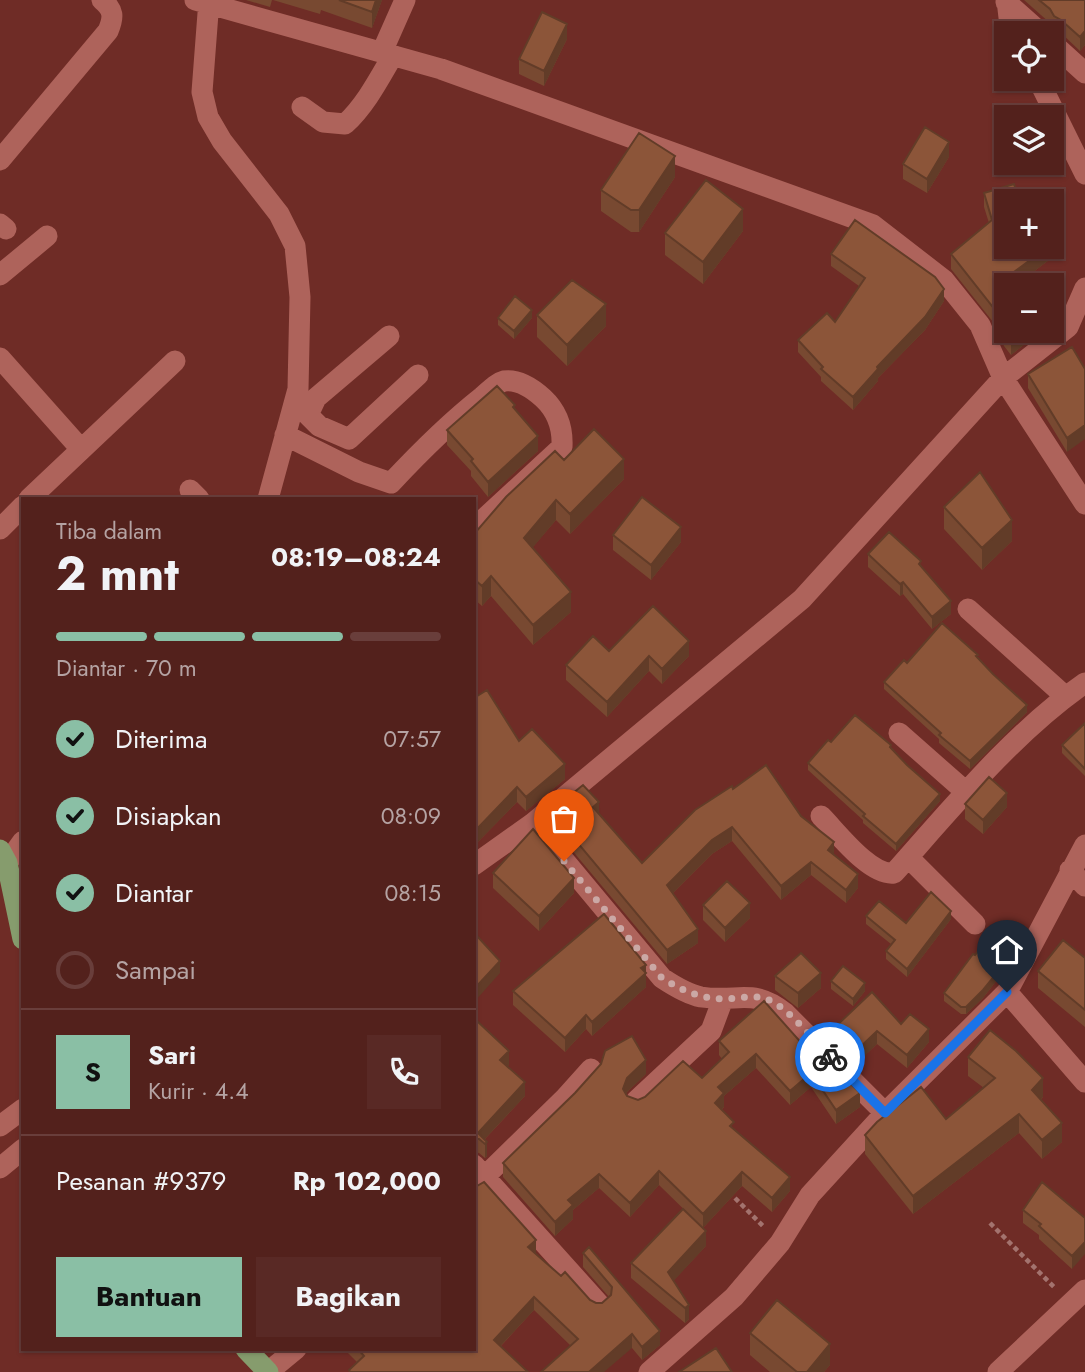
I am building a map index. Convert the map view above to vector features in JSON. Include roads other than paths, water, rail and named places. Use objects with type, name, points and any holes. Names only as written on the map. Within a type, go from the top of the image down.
[{"type":"main road","points":[[4,856],[21,930]]},
{"type":"main road","points":[[248,1351],[268,1372]]},
{"type":"street","points":[[0,160],[108,31],[114,19],[111,7],[102,0]]},
{"type":"street","points":[[302,107],[323,122],[345,124],[353,117],[371,91],[388,54],[405,0]]},
{"type":"street","points":[[300,414],[300,297],[295,246],[279,214],[222,141],[208,117],[202,92],[204,1],[441,69],[873,225],[944,280],[980,326],[1003,378],[1085,505]]},
{"type":"street","points":[[1007,1],[1009,21]]},
{"type":"street","points":[[1007,1],[1028,21]]},
{"type":"street","points":[[1064,54],[1085,73]]},
{"type":"street","points":[[1044,91],[1085,174]]},
{"type":"street","points":[[0,275],[47,236]]},
{"type":"street","points":[[476,865],[533,823],[802,599],[1003,378],[1077,327],[1085,288]]},
{"type":"street","points":[[269,497],[285,435],[300,414],[389,336]]},
{"type":"street","points":[[0,358],[80,448]]},
{"type":"street","points":[[31,497],[175,361]]},
{"type":"street","points":[[300,414],[349,439],[418,375]]},
{"type":"street","points":[[285,435],[394,491],[442,429],[500,382],[516,381],[545,400],[560,421],[562,447],[476,526]]},
{"type":"street","points":[[0,529],[21,508]]},
{"type":"street","points":[[968,609],[1066,696]]},
{"type":"street","points":[[821,816],[873,869],[892,874],[966,792],[1066,696],[1085,683]]},
{"type":"street","points":[[899,733],[966,792]]},
{"type":"street","points":[[533,823],[662,978],[681,990],[699,996],[770,1000],[885,1113]]},
{"type":"street","points":[[4,856],[21,843]]},
{"type":"street","points":[[649,1372],[734,1297],[780,1243],[810,1195],[885,1113],[1007,992],[1085,845]]},
{"type":"street","points":[[908,857],[975,924]]},
{"type":"street","points":[[1070,870],[1085,886]]},
{"type":"street","points":[[1007,992],[1085,1082]]},
{"type":"street","points":[[636,1101],[704,1038],[718,1018],[723,999]]},
{"type":"street","points":[[591,1069],[565,1098],[478,1176],[598,1304]]},
{"type":"street","points":[[0,1126],[21,1111]]},
{"type":"street","points":[[0,1168],[21,1151]]},
{"type":"street","points":[[998,1372],[1078,1298]]},
{"type":"street","points":[[268,1372],[294,1351]]}]
